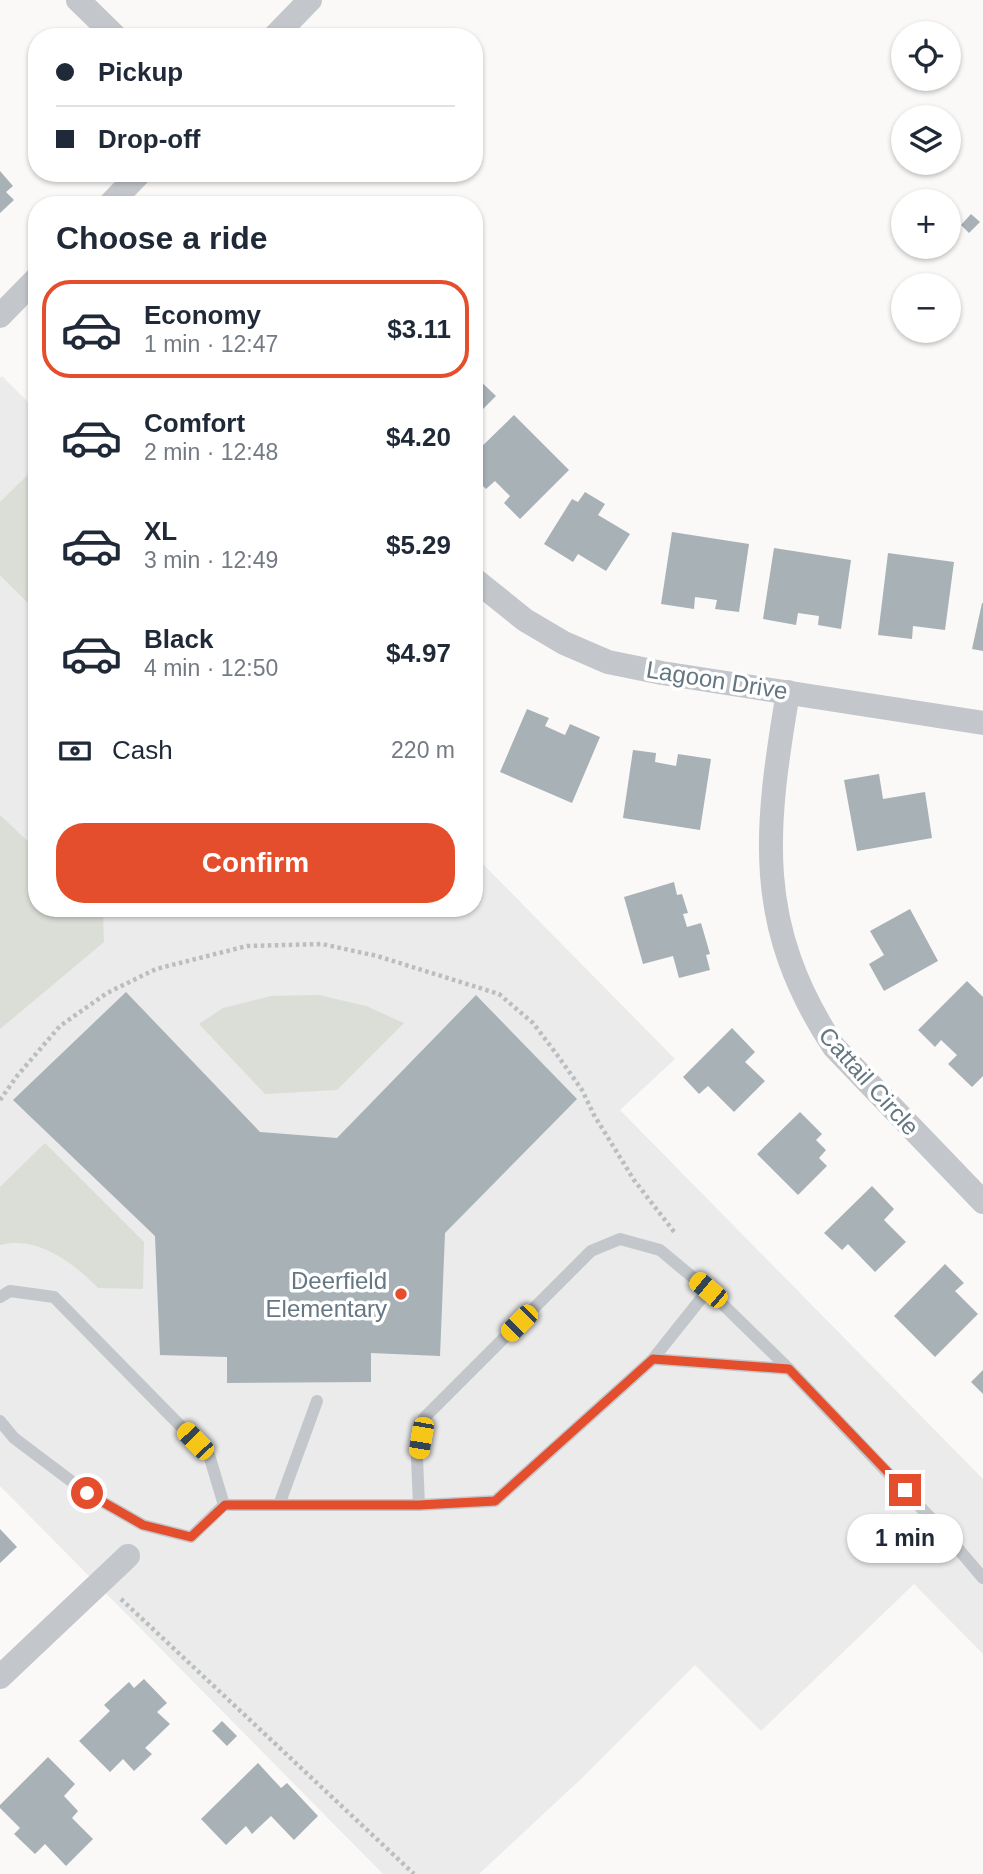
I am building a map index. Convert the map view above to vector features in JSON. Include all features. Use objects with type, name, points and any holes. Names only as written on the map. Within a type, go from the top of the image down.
[{"type":"street","points":[[78,0],[107,28]]},
{"type":"street","points":[[283,28],[310,0]]},
{"type":"street","points":[[118,196],[131,182]]},
{"type":"street","points":[[0,316],[28,287]]},
{"type":"street","name":"Lagoon Drive","points":[[483,586],[525,620],[564,643],[608,662],[662,673],[983,723]]},
{"type":"street","name":"Cattail Circle","points":[[788,692],[772,799],[770,864],[777,923],[790,967],[814,1018],[834,1048],[983,1202]]},
{"type":"street","points":[[0,1676],[128,1556]]},
{"type":"lane","points":[[419,1505],[417,1458],[424,1418],[592,1251],[620,1239],[660,1250],[708,1290],[789,1369],[943,1531],[983,1578]]},
{"type":"lane","points":[[0,1421],[14,1438],[87,1493],[143,1525],[191,1537],[225,1505],[419,1505],[495,1501],[653,1359],[708,1290]]},
{"type":"lane","points":[[0,1297],[10,1291],[54,1297],[209,1455],[225,1505]]},
{"type":"lane","points":[[653,1359],[789,1369]]},
{"type":"lane","points":[[279,1505],[317,1401]]},
{"type":"path","points":[[0,1100],[17,1076],[60,1027],[107,993],[156,969],[247,946],[323,944],[377,956],[499,994],[533,1023],[558,1056],[582,1090],[594,1115],[634,1180],[675,1233]]},
{"type":"path","points":[[102,1580],[414,1874]]},
{"type":"shaded area","name":"Deerfield Elementary","points":[[2,376],[28,402],[28,917],[483,917],[483,864],[675,1059],[620,1110],[983,1479],[983,1654],[914,1584],[761,1731],[695,1665],[582,1778],[479,1874],[383,1874],[0,1486]]},
{"type":"shaded area","points":[[28,475],[28,603],[0,575],[0,502]]},
{"type":"shaded area","points":[[0,815],[28,841],[28,917],[103,917],[104,942],[0,1029]]},
{"type":"shaded area","points":[[319,995],[366,1006],[404,1023],[337,1090],[265,1094],[199,1024],[223,1008],[271,996]]},
{"type":"shaded area","points":[[45,1143],[144,1242],[143,1289],[98,1288],[78,1269],[54,1253],[28,1244],[0,1245],[0,1187]]},
{"type":"building","points":[[0,171],[13,186],[6,192],[14,200],[0,213]]},
{"type":"building","points":[[971,214],[980,222],[969,233],[961,225]]},
{"type":"building","points":[[483,384],[496,396],[483,409]]},
{"type":"building","points":[[514,415],[569,470],[520,519],[504,503],[510,496],[495,481],[486,489],[483,486],[483,445]]},
{"type":"building","points":[[585,492],[605,504],[598,515],[630,534],[606,571],[578,554],[573,562],[544,544],[572,499],[578,502]]},
{"type":"building","points":[[672,532],[749,544],[739,612],[715,609],[717,600],[695,597],[694,609],[661,604]]},
{"type":"building","points":[[774,548],[851,560],[841,629],[818,625],[819,616],[798,613],[796,625],[763,619]]},
{"type":"building","points":[[888,553],[954,562],[945,630],[913,626],[912,639],[878,635]]},
{"type":"building","points":[[983,603],[983,651],[972,649]]},
{"type":"building","points":[[527,709],[549,718],[545,726],[565,735],[570,724],[600,737],[572,803],[500,772]]},
{"type":"building","points":[[633,750],[656,753],[655,762],[676,766],[678,754],[711,759],[700,830],[623,818]]},
{"type":"building","points":[[879,774],[883,799],[925,792],[932,838],[857,851],[844,780]]},
{"type":"building","points":[[674,882],[677,895],[682,894],[688,913],[683,914],[687,927],[701,923],[710,954],[706,955],[710,970],[679,978],[673,956],[643,964],[624,897]]},
{"type":"building","points":[[910,909],[938,961],[884,991],[869,964],[884,955],[870,931]]},
{"type":"building","points":[[967,981],[983,997],[983,1076],[972,1087],[948,1064],[957,1055],[941,1040],[935,1047],[918,1030]]},
{"type":"building","points":[[126,992],[260,1132],[337,1138],[476,995],[577,1099],[445,1233],[440,1356],[371,1353],[371,1382],[227,1383],[227,1357],[160,1355],[155,1236],[13,1100]]},
{"type":"building","points":[[732,1028],[755,1052],[745,1062],[765,1081],[734,1112],[708,1086],[699,1094],[683,1077]]},
{"type":"building","points":[[800,1112],[822,1134],[816,1140],[826,1150],[819,1158],[827,1166],[798,1195],[757,1154]]},
{"type":"building","points":[[872,1186],[894,1209],[884,1220],[906,1242],[875,1272],[848,1244],[842,1250],[824,1233]]},
{"type":"building","points":[[945,1264],[964,1283],[955,1291],[978,1314],[935,1357],[894,1316]]},
{"type":"building","points":[[983,1370],[983,1394],[971,1382]]},
{"type":"building","points":[[0,1529],[17,1547],[0,1563]]},
{"type":"building","points":[[144,1679],[167,1703],[157,1712],[170,1724],[145,1748],[152,1754],[134,1771],[123,1759],[110,1772],[79,1741],[110,1711],[104,1705],[129,1682],[134,1688]]},
{"type":"building","points":[[222,1721],[237,1736],[227,1746],[212,1731]]},
{"type":"building","points":[[48,1757],[75,1784],[64,1796],[78,1811],[72,1818],[93,1839],[66,1866],[45,1844],[35,1854],[14,1834],[20,1828],[0,1808]]},
{"type":"building","points":[[258,1763],[281,1788],[287,1783],[318,1816],[294,1840],[271,1816],[252,1834],[246,1826],[226,1845],[201,1819]]},
{"type":"place","name":"Deerfield Elementary","points":[[401,1294]]},
{"type":"route","points":[[87,1493],[143,1525],[191,1537],[225,1505],[419,1505],[495,1501],[653,1359],[789,1369],[905,1490]]}]
